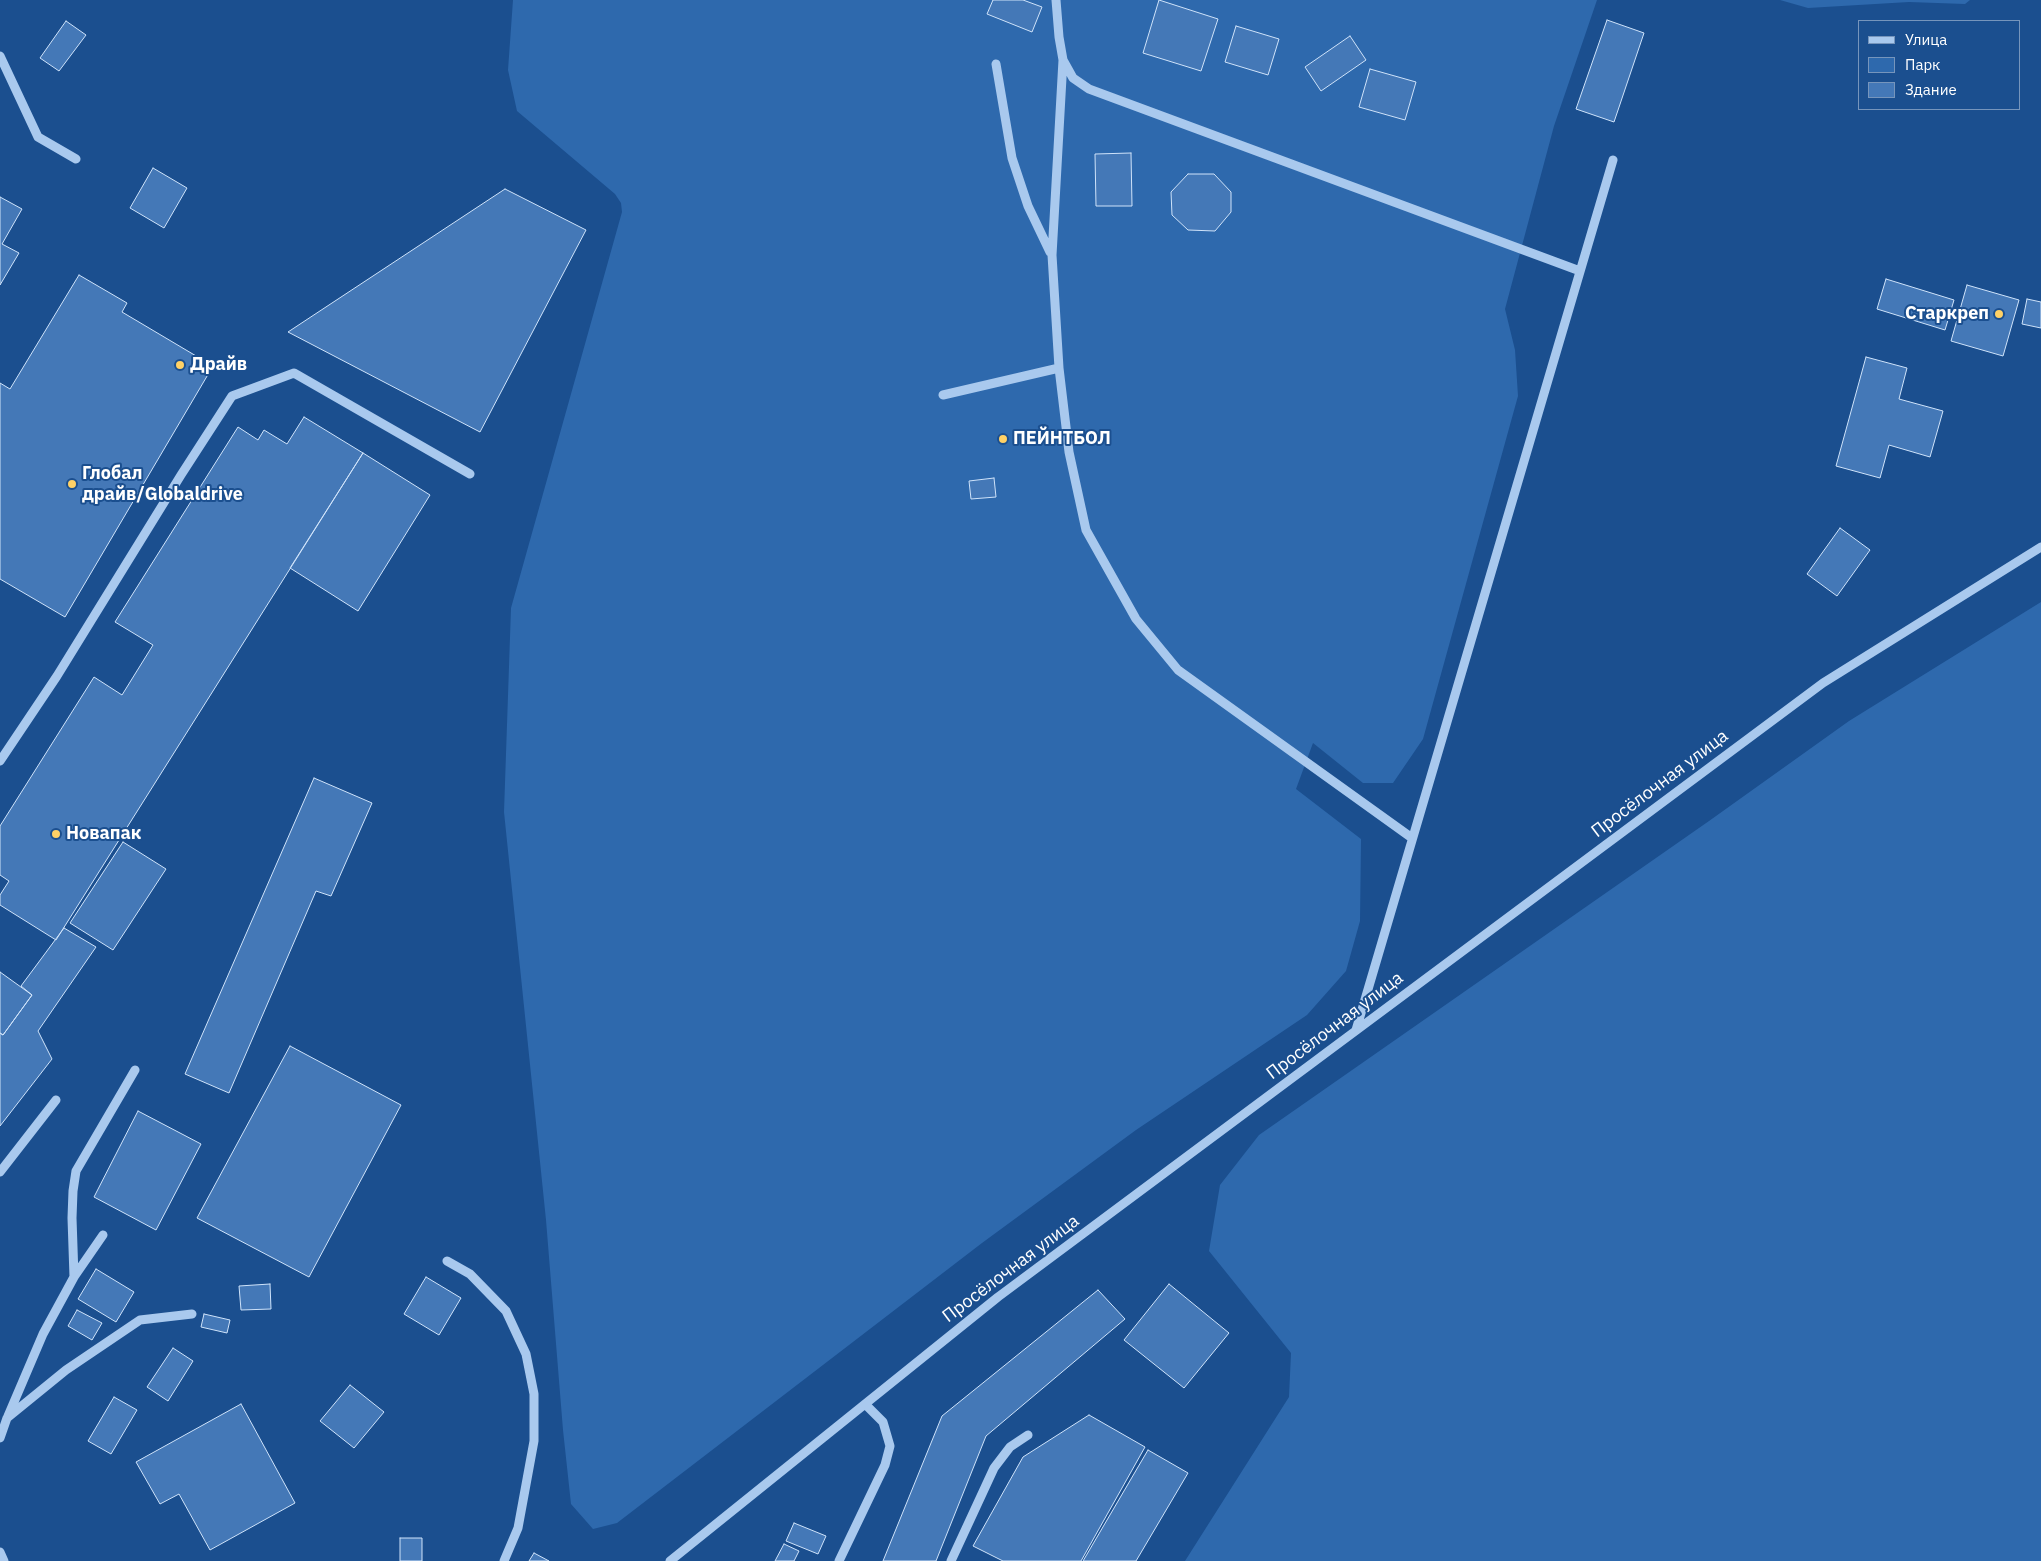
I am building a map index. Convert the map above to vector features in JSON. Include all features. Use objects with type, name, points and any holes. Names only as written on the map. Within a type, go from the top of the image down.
[{"type":"street","points":[[1056,0],[1063,60],[1052,255],[1059,368],[1069,452],[1086,530],[1136,619],[1178,670],[1412,838]]},
{"type":"street","points":[[0,56],[38,137],[76,159]]},
{"type":"street","points":[[1063,60],[1073,78],[1089,89],[1580,271]]},
{"type":"street","points":[[996,64],[1012,158],[1028,206],[1052,255]]},
{"type":"street","points":[[1356,1030],[1614,160]]},
{"type":"street","points":[[943,395],[1059,368]]},
{"type":"street","points":[[0,761],[57,676],[232,396],[294,373],[470,474]]},
{"type":"street","name":"Просёлочная улица","points":[[670,1561],[998,1297],[1823,683],[2041,547]]},
{"type":"street","points":[[74,1277],[72,1218],[76,1171],[135,1070]]},
{"type":"street","points":[[0,1172],[56,1100]]},
{"type":"street","points":[[0,1438],[43,1334],[74,1277],[103,1235]]},
{"type":"street","points":[[447,1261],[470,1274],[506,1311],[526,1354],[534,1394],[534,1441],[518,1528],[504,1561]]},
{"type":"street","points":[[7,1418],[66,1370],[140,1320],[192,1314]]},
{"type":"street","points":[[839,1561],[884,1465],[890,1446],[883,1422],[865,1404]]},
{"type":"street","points":[[951,1561],[994,1468],[1010,1447],[1028,1435]]},
{"type":"street","points":[[0,1552],[4,1561]]},
{"type":"green space","name":"ПЕЙНТБОЛ","points":[[513,0],[1597,0],[1554,126],[1505,309],[1515,350],[1518,396],[1423,739],[1393,783],[1363,783],[1313,743],[1296,789],[1361,839],[1360,921],[1346,971],[1307,1015],[1136,1130],[982,1243],[617,1523],[593,1529],[571,1504],[546,1220],[504,812],[511,608],[622,212],[621,203],[615,194],[517,111],[508,70]]},
{"type":"green space","points":[[1780,0],[1970,0],[1965,4],[1909,2],[1808,8]]},
{"type":"green space","points":[[2041,602],[2041,1561],[1185,1561],[1289,1397],[1291,1353],[1209,1251],[1220,1185],[1259,1135],[1849,721]]},
{"type":"building","points":[[993,0],[1023,0],[1042,7],[1032,32],[987,14]]},
{"type":"building","points":[[1159,0],[1218,19],[1201,71],[1143,53]]},
{"type":"building","points":[[1607,20],[1644,33],[1614,122],[1576,109]]},
{"type":"building","points":[[66,21],[86,35],[59,71],[40,58]]},
{"type":"building","points":[[1236,26],[1279,39],[1268,75],[1225,62]]},
{"type":"building","points":[[1350,36],[1366,60],[1321,91],[1305,67]]},
{"type":"building","points":[[1370,69],[1416,82],[1405,120],[1359,107]]},
{"type":"building","points":[[1131,153],[1132,206],[1096,206],[1095,154]]},
{"type":"building","points":[[153,168],[187,188],[164,228],[130,208]]},
{"type":"building","points":[[1188,174],[1214,174],[1231,192],[1231,212],[1215,231],[1188,230],[1172,215],[1171,192]]},
{"type":"building","points":[[505,189],[586,230],[480,432],[288,332]]},
{"type":"building","points":[[0,197],[22,209],[2,244],[19,253],[0,285]]},
{"type":"building","name":"Глобал драйв/Globaldrive","points":[[79,275],[127,303],[122,312],[213,366],[65,617],[0,579],[0,383],[10,389]]},
{"type":"building","points":[[1886,279],[1954,300],[1945,330],[1877,309]]},
{"type":"building","points":[[1967,285],[2019,300],[2003,356],[1951,341]]},
{"type":"building","points":[[2027,299],[2041,302],[2041,328],[2022,324]]},
{"type":"building","points":[[1866,357],[1907,368],[1899,399],[1943,411],[1930,457],[1889,445],[1880,478],[1836,466]]},
{"type":"building","points":[[304,417],[363,453],[56,940],[0,905],[0,895],[9,881],[0,875],[0,826],[94,677],[122,695],[153,645],[115,622],[238,427],[258,440],[264,430],[287,444]]},
{"type":"building","points":[[363,453],[430,495],[358,611],[290,568]]},
{"type":"building","points":[[994,478],[996,497],[971,499],[969,481]]},
{"type":"building","points":[[1840,528],[1870,550],[1837,596],[1807,574]]},
{"type":"building","points":[[314,778],[372,803],[331,896],[316,891],[229,1093],[185,1074]]},
{"type":"building","points":[[123,842],[166,869],[113,950],[70,923]]},
{"type":"building","points":[[64,928],[96,947],[38,1031],[52,1059],[0,1126],[0,1033],[3,1035],[32,995],[21,986]]},
{"type":"building","points":[[0,972],[32,995],[3,1035],[0,1033]]},
{"type":"building","points":[[290,1046],[401,1105],[309,1277],[197,1218]]},
{"type":"building","points":[[138,1111],[201,1144],[156,1230],[94,1197]]},
{"type":"building","points":[[96,1269],[134,1292],[116,1322],[78,1299]]},
{"type":"building","points":[[426,1277],[461,1298],[439,1335],[404,1314]]},
{"type":"building","points":[[270,1284],[271,1309],[241,1310],[239,1286]]},
{"type":"building","points":[[1169,1284],[1229,1333],[1184,1388],[1124,1340]]},
{"type":"building","points":[[1098,1290],[1125,1319],[986,1436],[936,1561],[883,1561],[942,1416]]},
{"type":"building","points":[[77,1310],[102,1323],[92,1340],[68,1326]]},
{"type":"building","points":[[204,1314],[230,1320],[227,1333],[201,1327]]},
{"type":"building","points":[[173,1348],[193,1361],[168,1401],[147,1387]]},
{"type":"building","points":[[350,1385],[384,1412],[354,1448],[320,1421]]},
{"type":"building","points":[[114,1397],[137,1410],[111,1454],[88,1441]]},
{"type":"building","points":[[241,1404],[295,1503],[210,1550],[179,1494],[160,1504],[136,1462]]},
{"type":"building","points":[[1089,1415],[1145,1447],[1081,1561],[1003,1561],[973,1546],[1023,1457]]},
{"type":"building","points":[[1148,1450],[1188,1473],[1136,1561],[1083,1561]]},
{"type":"building","points":[[794,1523],[826,1536],[818,1554],[786,1541]]},
{"type":"building","points":[[400,1538],[422,1538],[422,1561],[400,1561]]},
{"type":"building","points":[[784,1544],[799,1551],[794,1561],[775,1561]]},
{"type":"building","points":[[534,1553],[549,1561],[529,1561]]},
{"type":"place","name":"Старкреп","points":[[1999,314]]},
{"type":"place","name":"Драйв","points":[[180,365]]},
{"type":"place","name":"ПЕЙНТБОЛ","points":[[1003,439]]},
{"type":"place","name":"Глобал драйв/Globaldrive","points":[[72,484]]},
{"type":"place","name":"Новапак","points":[[56,834]]}]
